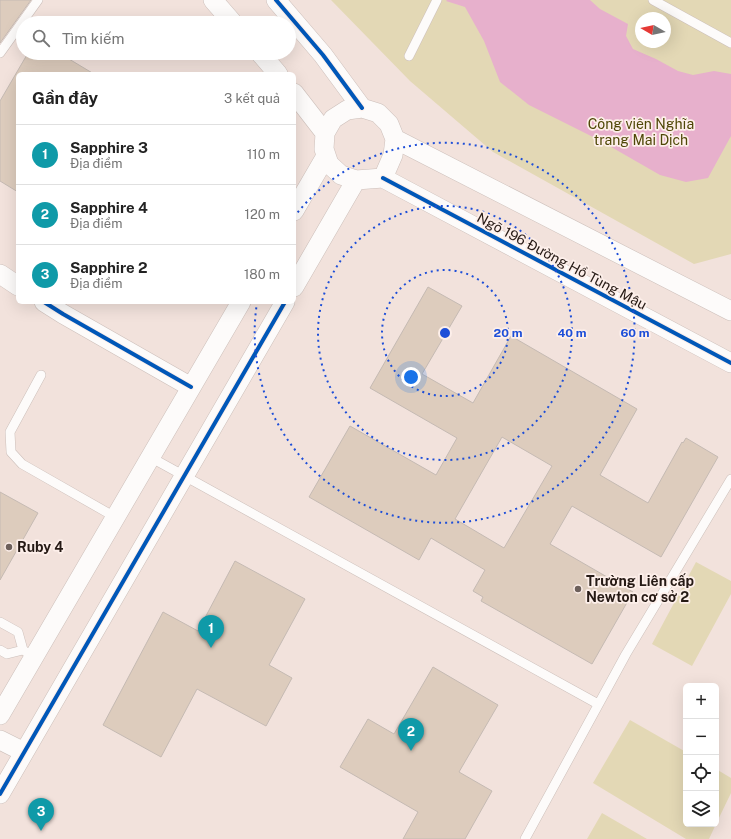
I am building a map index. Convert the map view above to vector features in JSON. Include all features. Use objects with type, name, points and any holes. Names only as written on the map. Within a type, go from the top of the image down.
[{"type":"street","points":[[213,0],[227,16]]},
{"type":"street","points":[[276,0],[290,16]]},
{"type":"street","points":[[296,23],[323,55],[362,108]]},
{"type":"street","points":[[266,60],[276,72]]},
{"type":"street","points":[[296,96],[325,133]]},
{"type":"street","points":[[362,108],[378,113],[389,124],[395,139],[394,155],[383,178],[356,180],[341,175],[329,164],[326,156],[324,149],[325,133],[333,119],[347,110],[362,108]]},
{"type":"street","points":[[395,139],[731,311]]},
{"type":"street","points":[[296,208],[326,156]]},
{"type":"street","name":"Ngõ 196 Đường Hồ Tùng Mậu","points":[[383,178],[731,363]]},
{"type":"street","points":[[296,284],[356,180]]},
{"type":"street","points":[[0,274],[16,285]]},
{"type":"street","points":[[47,304],[191,387]]},
{"type":"street","points":[[0,715],[29,653],[115,517],[240,304]]},
{"type":"street","points":[[0,794],[284,304]]},
{"type":"street","points":[[0,740],[24,752]]},
{"type":"lane","points":[[27,16],[38,0]]},
{"type":"lane","points":[[409,56],[437,0]]},
{"type":"lane","points":[[652,0],[731,43]]},
{"type":"lane","points":[[0,53],[16,31]]},
{"type":"lane","points":[[41,376],[10,432],[11,452],[22,464],[115,517]]},
{"type":"lane","points":[[150,458],[598,704]]},
{"type":"lane","points":[[525,839],[626,654],[731,479]]},
{"type":"lane","points":[[0,622],[18,632],[29,653],[7,654],[0,650]]},
{"type":"green space","name":"Công viên Nghĩa trang Mai Dịch","points":[[331,0],[731,0],[731,254],[694,264],[493,152],[410,81]]},
{"type":"green space","points":[[696,562],[731,581],[731,594],[692,666],[652,644]]},
{"type":"green space","points":[[630,720],[683,750],[683,827],[715,827],[709,839],[686,839],[593,783]]},
{"type":"green space","points":[[719,771],[731,778],[731,793],[719,818]]},
{"type":"green space","points":[[602,813],[647,839],[587,839]]},
{"type":"shaded area","points":[[590,0],[600,9],[628,24],[626,36],[633,49],[678,71],[693,75],[714,71],[731,74],[731,136],[708,178],[686,182],[660,175],[599,140],[529,105],[500,82],[484,41],[465,7],[446,1]]},
{"type":"building","points":[[0,0],[31,0],[19,16],[16,16],[16,21],[0,43]]},
{"type":"building","points":[[24,60],[71,60],[91,72],[17,72]]},
{"type":"building","points":[[16,74],[16,191],[0,181],[0,101]]},
{"type":"building","points":[[428,287],[462,306],[422,374],[473,403],[511,336],[637,409],[600,475],[648,503],[682,442],[683,443],[686,438],[718,457],[661,557],[572,506],[550,544],[633,592],[592,664],[481,601],[483,597],[473,591],[485,570],[431,538],[419,560],[309,497],[350,426],[436,475],[457,438],[370,388]],"holes":[[[502,437],[552,466],[504,548],[455,519]]]},
{"type":"building","name":"Ruby 4","points":[[0,492],[38,513],[0,580]]},
{"type":"building","points":[[235,561],[305,599],[269,665],[292,678],[266,726],[197,689],[161,757],[103,725],[163,612],[198,631]]},
{"type":"building","points":[[433,667],[498,705],[459,772],[492,791],[465,839],[403,839],[418,812],[340,767],[368,719],[394,734]]},
{"type":"cycle path","points":[[276,0],[290,16]]},
{"type":"cycle path","points":[[296,23],[323,55],[362,108]]},
{"type":"cycle path","points":[[383,178],[731,363]]},
{"type":"cycle path","points":[[47,304],[191,387]]},
{"type":"cycle path","points":[[0,794],[284,304]]},
{"type":"place","name":"Ruby 4","points":[[9,547]]},
{"type":"place","name":"Trường Liên cấp Newton cơ sở 2","points":[[578,589]]},
{"type":"place","name":"Sapphire 3","points":[[211,648]]},
{"type":"place","name":"Sapphire 4","points":[[411,751]]},
{"type":"place","name":"Sapphire 2","points":[[41,831]]}]
